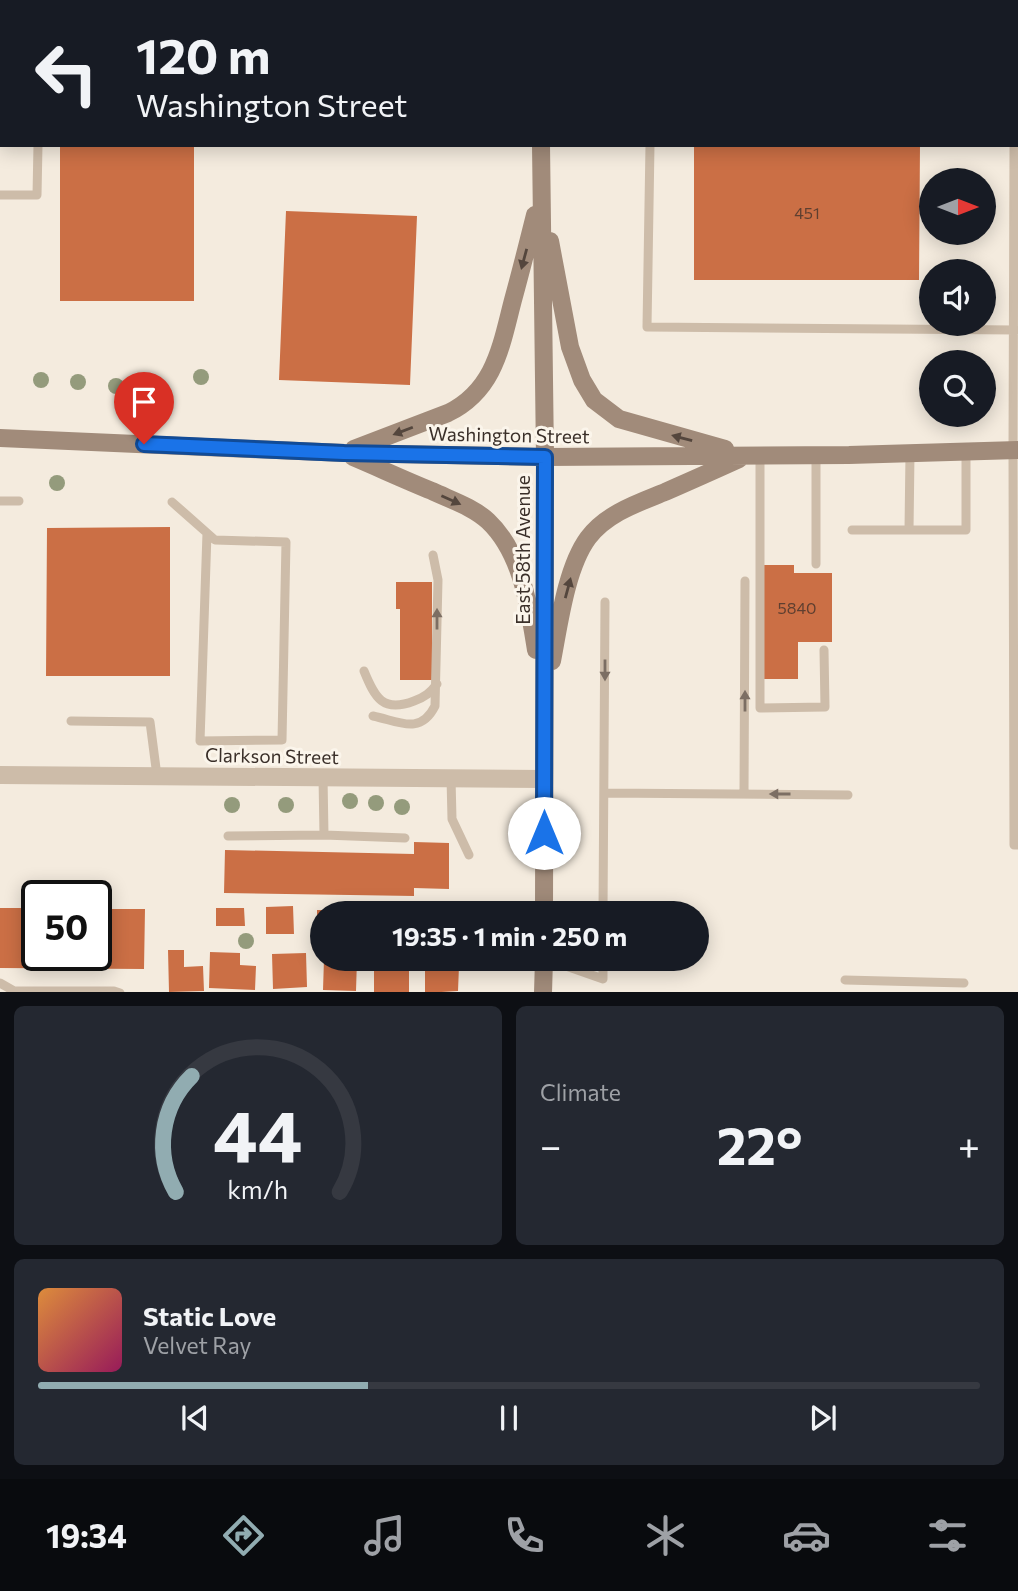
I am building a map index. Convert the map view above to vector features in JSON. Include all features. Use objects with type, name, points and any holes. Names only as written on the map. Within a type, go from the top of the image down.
[{"type":"main road","name":"East 58th Avenue","points":[[541,147],[545,457],[544,901]]},
{"type":"main road","points":[[344,453],[460,407],[475,395],[486,381],[500,352],[541,192]]},
{"type":"main road","points":[[541,192],[570,347],[582,380],[594,400],[619,419],[754,455]]},
{"type":"main road","name":"Washington Street","points":[[0,438],[344,453],[545,457],[1015,451]]},
{"type":"main road","points":[[344,453],[467,506],[488,521],[505,541],[524,589],[544,702]]},
{"type":"main road","points":[[544,702],[575,563],[587,540],[598,527],[620,512],[754,455]]},
{"type":"main road","points":[[543,992],[544,971]]},
{"type":"street","name":"Clarkson Street","points":[[0,775],[544,779]]},
{"type":"lane","points":[[0,195],[37,195],[38,147]]},
{"type":"lane","points":[[650,147],[647,327],[1016,330]]},
{"type":"lane","points":[[1014,147],[1014,845],[1018,845]]},
{"type":"lane","points":[[852,530],[967,530],[966,451]]},
{"type":"lane","points":[[909,530],[910,454]]},
{"type":"lane","points":[[754,455],[760,708],[825,707],[824,650]]},
{"type":"lane","points":[[816,455],[816,564]]},
{"type":"lane","points":[[0,501],[19,501]]},
{"type":"lane","points":[[172,502],[215,540],[286,542],[282,740],[200,741],[207,533]]},
{"type":"lane","points":[[373,716],[402,724],[414,724],[423,722],[436,706],[438,580],[433,555]]},
{"type":"lane","points":[[744,794],[745,581]]},
{"type":"lane","points":[[603,901],[605,602]]},
{"type":"lane","points":[[364,671],[372,690],[386,704],[394,706],[425,697],[437,684]]},
{"type":"lane","points":[[71,721],[150,722],[156,776]]},
{"type":"lane","points":[[323,777],[324,835]]},
{"type":"lane","points":[[451,778],[452,819],[469,855]]},
{"type":"lane","points":[[604,793],[848,795]]},
{"type":"lane","points":[[228,836],[405,838]]},
{"type":"lane","points":[[580,971],[603,979],[603,971]]},
{"type":"lane","points":[[845,980],[964,984]]},
{"type":"lane","points":[[0,983],[14,991],[120,992]]},
{"type":"building","points":[[60,147],[194,147],[194,301],[60,301]]},
{"type":"building","points":[[694,147],[920,147],[919,280],[694,280]]},
{"type":"building","points":[[286,211],[417,216],[410,385],[279,380]]},
{"type":"building","points":[[170,527],[170,676],[46,676],[47,528]]},
{"type":"building","points":[[763,565],[794,565],[794,573],[832,573],[832,642],[798,642],[798,679],[762,679]]},
{"type":"building","points":[[396,582],[432,582],[432,680],[400,680],[400,609],[396,609]]},
{"type":"building","points":[[414,842],[449,843],[449,889],[414,888],[414,896],[224,893],[225,850],[414,854]]},
{"type":"building","points":[[293,906],[294,934],[266,934],[266,907]]},
{"type":"building","points":[[0,908],[21,908],[21,968],[0,968]]},
{"type":"building","points":[[216,908],[244,908],[245,926],[216,926]]},
{"type":"building","points":[[112,909],[145,909],[144,969],[112,969]]},
{"type":"building","points":[[168,950],[184,950],[184,967],[203,966],[204,991],[169,992]]},
{"type":"building","points":[[210,952],[240,953],[240,965],[256,966],[255,990],[209,988]]},
{"type":"building","points":[[306,953],[307,987],[273,989],[272,954]]},
{"type":"building","points":[[324,971],[357,971],[356,991],[323,990]]},
{"type":"building","points":[[374,971],[409,971],[409,992],[374,992]]},
{"type":"building","points":[[425,971],[459,971],[458,991],[425,992]]},
{"type":"route","points":[[144,444],[344,453],[545,457],[544,833]]}]
